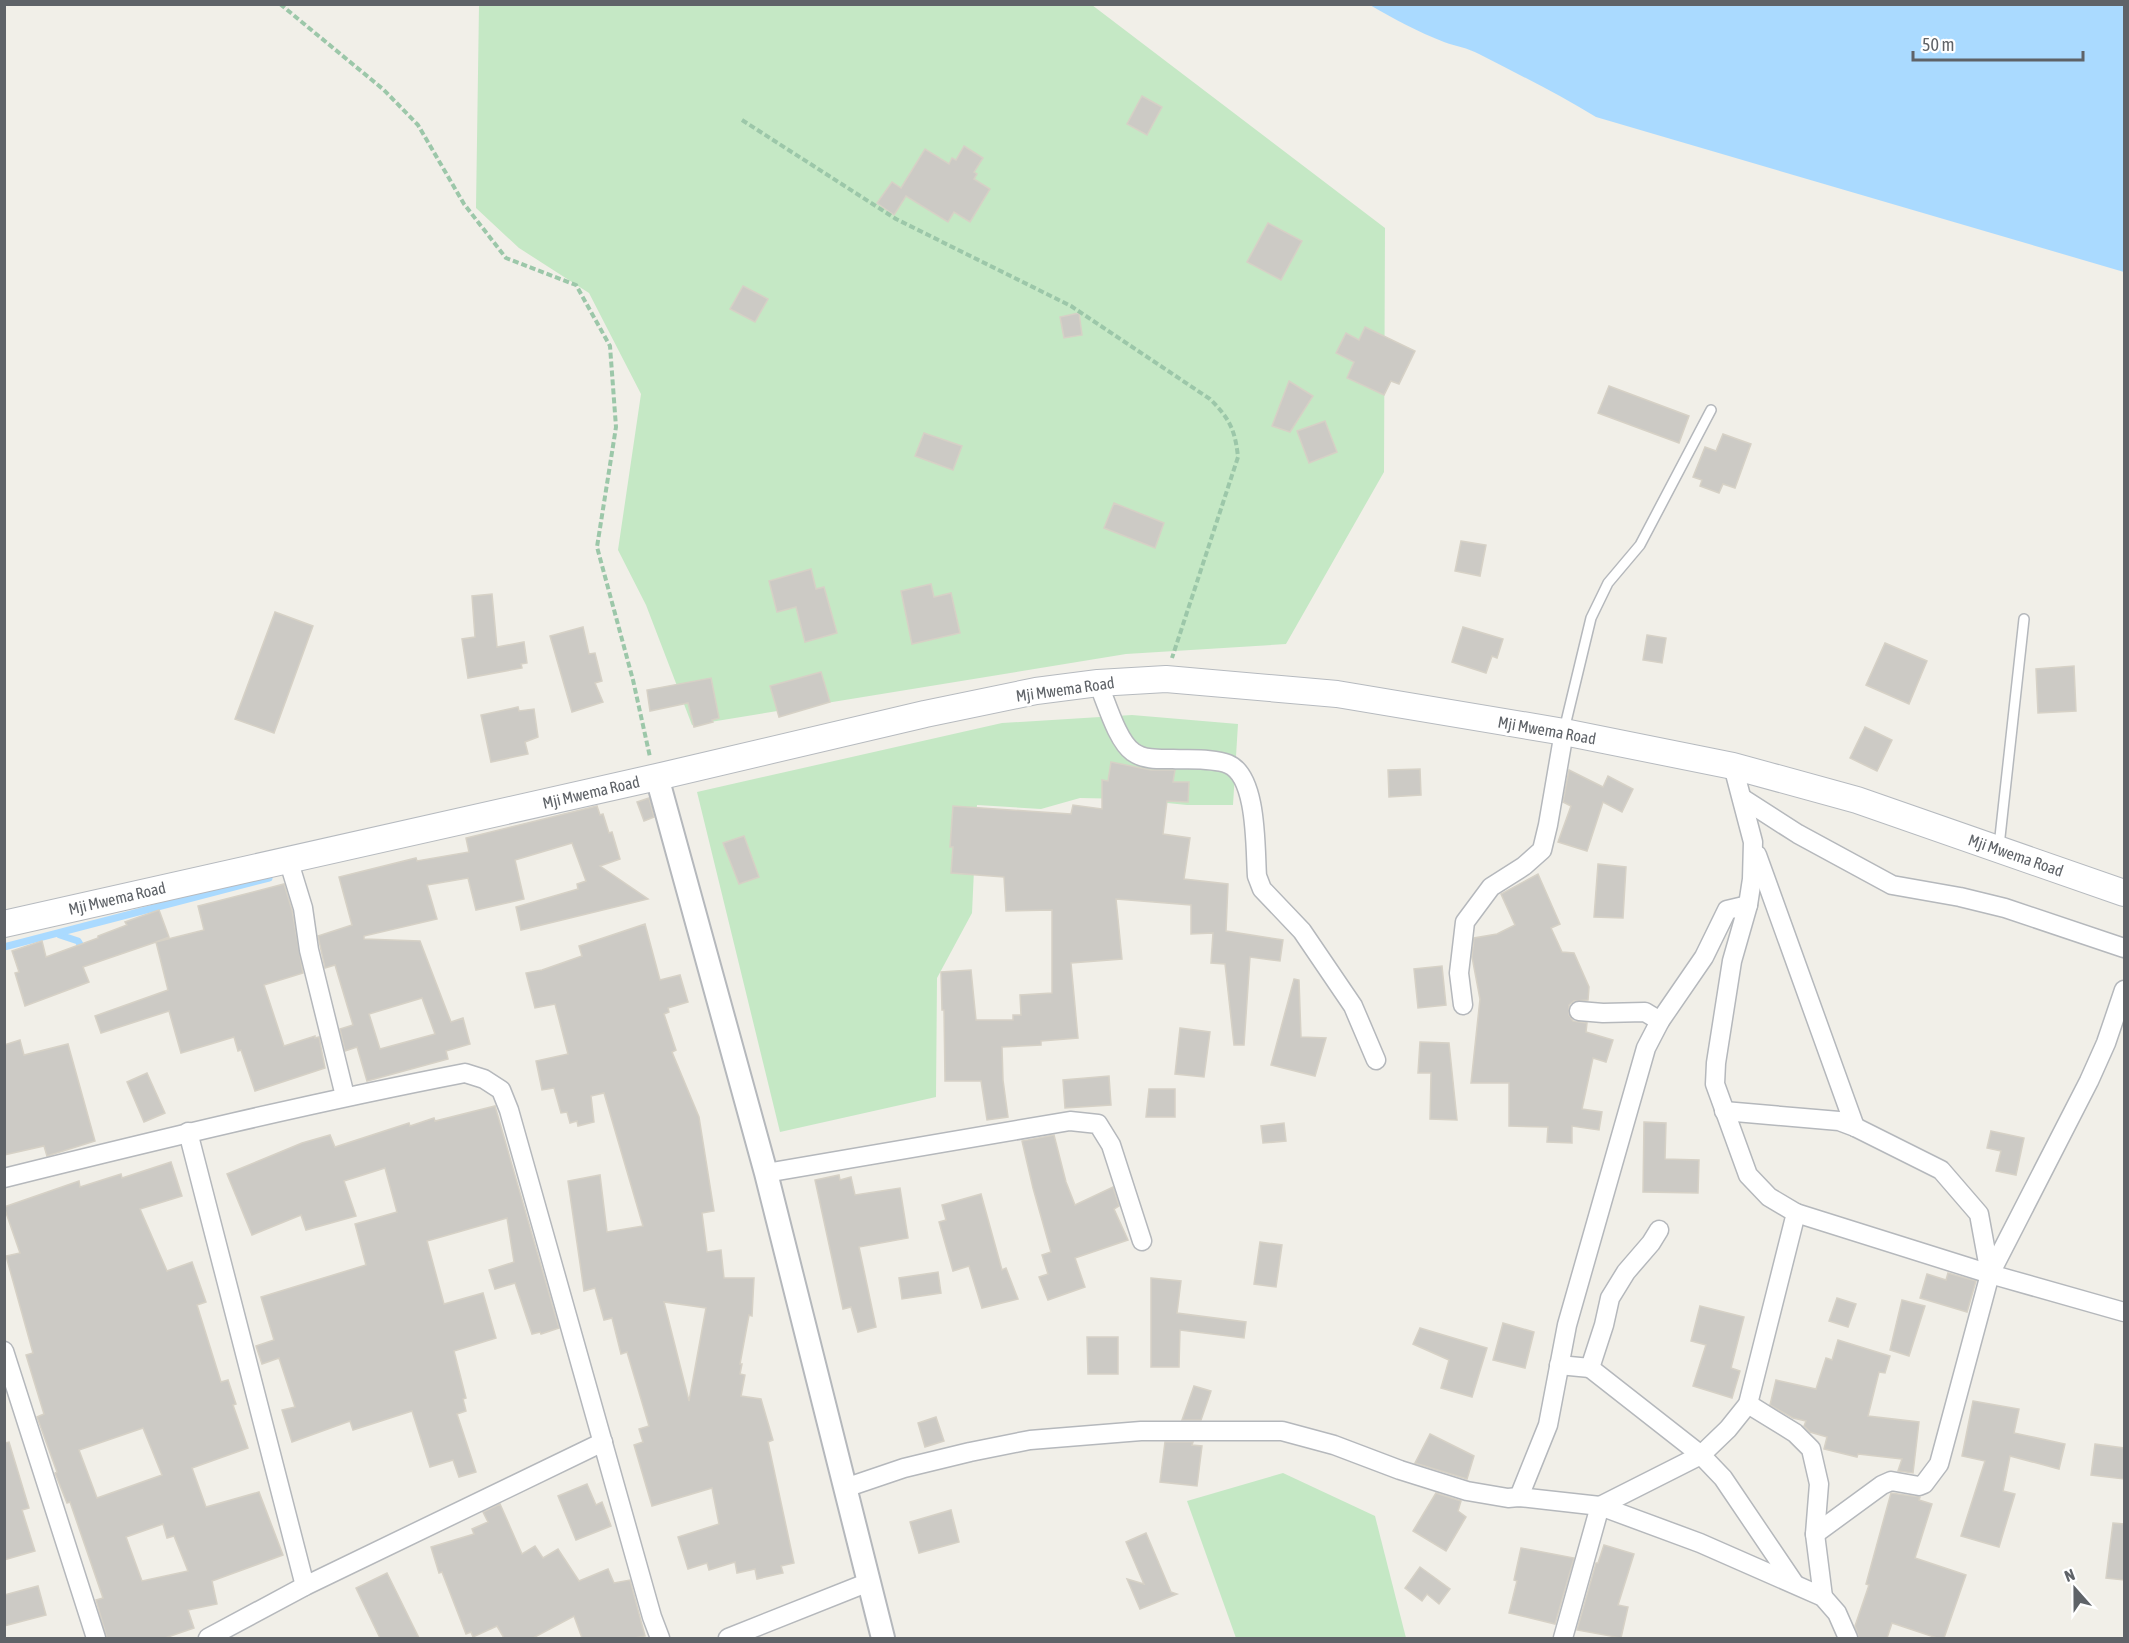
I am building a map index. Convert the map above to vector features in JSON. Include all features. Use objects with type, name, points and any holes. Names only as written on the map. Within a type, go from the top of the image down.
[{"type":"main road","name":"Mji Mwema Road","points":[[4,924],[657,777],[925,714],[1036,691],[1098,683],[1166,679],[1337,694],[1564,732],[1733,766],[1857,800],[2124,893]]},
{"type":"street","points":[[1098,683],[1118,732],[1132,752],[1147,758],[1215,761],[1229,764],[1236,770],[1247,790],[1253,809],[1259,887],[1302,931],[1353,1006],[1376,1060]]},
{"type":"street","points":[[1463,1005],[1459,973],[1465,921],[1491,887],[1524,866],[1542,850],[1564,732]]},
{"type":"street","points":[[1733,766],[1753,842],[1855,1126]]},
{"type":"street","points":[[657,777],[766,1173],[883,1638]]},
{"type":"street","points":[[1742,798],[1798,834],[1892,885],[1960,897],[2005,908],[2124,948]]},
{"type":"street","points":[[1753,842],[1752,879],[1748,905],[1732,961],[1716,1063],[1715,1084],[1748,1175],[1769,1197],[1796,1213],[1990,1274],[2124,1312]]},
{"type":"street","points":[[288,859],[303,908],[309,950],[345,1096]]},
{"type":"street","points":[[1519,1497],[1548,1425],[1567,1325],[1646,1048],[1660,1021],[1704,957],[1727,910],[1748,905]]},
{"type":"street","points":[[1815,1534],[1882,1485],[1891,1481],[1919,1486],[1924,1484],[1939,1464],[1990,1274],[2089,1081],[2106,1043],[2124,990]]},
{"type":"street","points":[[1579,1011],[1645,1012],[1660,1021]]},
{"type":"street","points":[[4,1178],[345,1096],[465,1073],[484,1079],[501,1090],[509,1110],[652,1617],[660,1638]]},
{"type":"street","points":[[1724,1111],[1839,1121],[1855,1126],[1941,1170],[1979,1214],[1990,1274]]},
{"type":"street","points":[[766,1173],[1070,1121],[1098,1124],[1111,1145],[1142,1241]]},
{"type":"street","points":[[188,1132],[305,1586]]},
{"type":"street","points":[[1563,1638],[1600,1506],[1701,1455],[1728,1429],[1748,1404],[1796,1213]]},
{"type":"street","points":[[1590,1368],[1610,1298],[1626,1272],[1659,1230]]},
{"type":"street","points":[[4,1351],[96,1638]]},
{"type":"street","points":[[1559,1365],[1590,1368],[1701,1455],[1723,1478],[1794,1582]]},
{"type":"street","points":[[1748,1404],[1795,1433],[1812,1449],[1818,1484],[1815,1534],[1824,1597]]},
{"type":"street","points":[[845,1488],[904,1468],[1030,1440],[1141,1431],[1282,1431],[1334,1445],[1400,1470],[1467,1491],[1508,1498],[1519,1497],[1600,1506],[1700,1543],[1824,1597],[1837,1613],[1848,1638]]},
{"type":"street","points":[[208,1638],[305,1586],[603,1442]]},
{"type":"street","points":[[728,1638],[869,1582]]},
{"type":"lane","points":[[1564,732],[1592,618],[1608,583],[1640,546],[1711,410]]},
{"type":"lane","points":[[1998,849],[2024,619]]},
{"type":"path","points":[[280,4],[384,90],[418,125],[464,204],[506,258],[576,285],[610,346],[615,427],[597,547],[633,680],[647,750],[657,777]]},
{"type":"path","points":[[742,120],[896,219],[1071,306],[1210,399],[1226,415],[1235,434],[1238,457],[1166,679]]},
{"type":"green space","points":[[479,5],[1092,5],[1385,228],[1384,472],[1286,644],[1126,654],[692,725],[646,605],[618,550],[641,394],[589,293],[519,248],[476,208]]},
{"type":"green space","points":[[1132,715],[1238,724],[1233,805],[1187,805],[1128,799],[1080,798],[1041,809],[977,805],[972,913],[937,978],[936,1097],[780,1132],[697,792],[1002,723]]},
{"type":"green space","points":[[1283,1473],[1375,1516],[1406,1638],[1236,1638],[1187,1501]]},
{"type":"water","points":[[1370,5],[2124,5],[2124,272],[1596,117],[1479,54],[1425,34]]},
{"type":"building","points":[[1142,96],[1162,107],[1147,135],[1127,124]]},
{"type":"building","points":[[964,146],[983,158],[974,172],[977,174],[974,179],[990,189],[970,222],[954,212],[948,222],[906,196],[894,215],[877,203],[892,182],[901,188],[925,149],[949,164],[952,158],[956,160]]},
{"type":"building","points":[[1268,223],[1302,241],[1281,280],[1247,262]]},
{"type":"building","points":[[743,286],[768,299],[755,322],[730,309]]},
{"type":"building","points":[[1079,313],[1082,335],[1064,338],[1060,317]]},
{"type":"building","points":[[1365,327],[1415,351],[1399,384],[1391,381],[1384,395],[1347,378],[1354,362],[1336,353],[1346,333],[1359,340]]},
{"type":"building","points":[[1289,381],[1313,396],[1290,432],[1272,426]]},
{"type":"building","points":[[1609,386],[1689,416],[1679,443],[1598,413]]},
{"type":"building","points":[[1325,421],[1337,452],[1309,463],[1297,431]]},
{"type":"building","points":[[924,433],[962,446],[953,470],[915,456]]},
{"type":"building","points":[[1723,434],[1751,444],[1735,488],[1723,484],[1719,493],[1700,486],[1702,480],[1693,477],[1705,447],[1716,451]]},
{"type":"building","points":[[1114,503],[1164,523],[1155,548],[1104,528]]},
{"type":"building","points":[[1461,541],[1486,545],[1480,576],[1455,571]]},
{"type":"building","points":[[811,569],[816,589],[824,587],[837,633],[805,642],[796,607],[777,612],[769,581]]},
{"type":"building","points":[[931,584],[934,597],[951,593],[960,633],[912,644],[901,591]]},
{"type":"building","points":[[492,594],[497,647],[524,642],[527,663],[521,664],[522,668],[468,678],[462,639],[475,637],[472,596]]},
{"type":"building","points":[[275,612],[313,626],[274,733],[235,719]]},
{"type":"building","points":[[583,627],[589,654],[595,653],[602,681],[595,683],[603,702],[572,712],[550,636]]},
{"type":"building","points":[[1463,627],[1503,639],[1497,658],[1492,656],[1486,673],[1452,662]]},
{"type":"building","points":[[1647,635],[1666,638],[1662,663],[1643,660]]},
{"type":"building","points":[[1885,643],[1927,661],[1909,704],[1866,685]]},
{"type":"building","points":[[2074,666],[2076,711],[2038,713],[2036,669]]},
{"type":"building","points":[[821,672],[830,702],[779,717],[770,686]]},
{"type":"building","points":[[711,678],[719,718],[712,720],[713,722],[694,727],[688,703],[650,711],[647,690]]},
{"type":"building","points":[[518,707],[519,711],[534,709],[538,737],[525,742],[528,754],[491,762],[481,715]]},
{"type":"building","points":[[1865,727],[1892,740],[1877,771],[1850,758]]},
{"type":"building","points":[[1111,762],[1151,770],[1175,770],[1173,782],[1189,782],[1188,802],[1167,801],[1163,834],[1190,838],[1184,879],[1228,884],[1226,931],[1283,940],[1280,961],[1250,957],[1244,1045],[1234,1045],[1225,964],[1211,963],[1213,933],[1191,934],[1191,905],[1116,899],[1122,959],[1071,963],[1078,1038],[1041,1041],[1041,1045],[1002,1047],[1003,1080],[1008,1117],[987,1120],[981,1081],[945,1081],[941,972],[971,970],[976,1020],[1013,1020],[1013,1015],[1021,1015],[1020,995],[1052,993],[1052,910],[1006,911],[1004,877],[951,873],[953,806],[1071,814],[1073,805],[1102,809],[1102,780],[1108,781]]},
{"type":"building","points":[[1420,769],[1421,795],[1389,797],[1388,770]]},
{"type":"building","points":[[1569,770],[1603,787],[1608,776],[1633,789],[1622,812],[1603,802],[1587,851],[1558,842],[1571,806],[1563,802]]},
{"type":"building","points":[[649,798],[654,817],[644,821],[637,802]]},
{"type":"building","points":[[597,806],[600,815],[603,814],[609,833],[612,832],[620,859],[600,866],[648,899],[521,930],[516,907],[578,889],[577,884],[586,881],[572,843],[515,860],[524,899],[476,910],[468,878],[427,885],[437,919],[364,936],[364,939],[420,941],[451,1022],[463,1018],[470,1044],[446,1051],[448,1059],[367,1081],[357,1047],[345,1051],[340,1029],[353,1025],[335,965],[325,968],[318,936],[352,925],[339,877],[416,858],[417,861],[469,852],[466,838]],"holes":[[[422,998],[435,1034],[380,1049],[369,1014]]]},
{"type":"building","points":[[744,836],[759,877],[739,884],[723,843]]},
{"type":"building","points":[[1598,864],[1626,867],[1623,918],[1594,917]]},
{"type":"building","points":[[1538,874],[1560,924],[1551,928],[1562,952],[1574,953],[1589,987],[1588,1000],[1574,1001],[1569,1005],[1569,1015],[1573,1021],[1587,1023],[1586,1032],[1613,1040],[1606,1062],[1593,1058],[1582,1109],[1602,1112],[1599,1130],[1572,1126],[1572,1143],[1547,1142],[1548,1127],[1509,1126],[1509,1083],[1471,1083],[1480,999],[1472,957],[1474,938],[1497,934],[1515,925],[1501,894]]},
{"type":"building","points":[[284,884],[292,910],[303,973],[264,985],[284,1046],[315,1036],[315,1038],[319,1037],[325,1068],[255,1091],[241,1050],[238,1051],[234,1037],[181,1053],[169,1011],[101,1033],[95,1016],[168,990],[156,942],[204,930],[198,906]]},
{"type":"building","points":[[159,910],[169,937],[83,967],[89,982],[25,1006],[15,973],[19,972],[12,951],[42,941],[46,957],[98,938],[98,936],[127,925],[125,922]]},
{"type":"building","points":[[645,924],[660,980],[680,975],[688,1002],[668,1008],[669,1012],[664,1014],[676,1050],[672,1052],[699,1117],[714,1211],[702,1213],[707,1252],[721,1250],[724,1278],[754,1278],[752,1316],[749,1315],[740,1364],[742,1364],[740,1374],[745,1375],[741,1396],[761,1399],[773,1440],[768,1442],[794,1563],[781,1566],[783,1573],[757,1579],[755,1569],[737,1573],[735,1562],[709,1570],[707,1563],[688,1569],[678,1537],[719,1524],[712,1488],[652,1506],[634,1445],[643,1442],[639,1429],[649,1426],[627,1352],[621,1354],[612,1318],[604,1320],[595,1288],[584,1291],[568,1181],[600,1175],[607,1232],[643,1226],[604,1093],[591,1096],[594,1122],[578,1126],[577,1121],[570,1123],[567,1112],[561,1113],[554,1088],[542,1090],[536,1061],[568,1054],[555,1004],[535,1008],[526,973],[582,956],[579,946]],"holes":[[[664,1302],[706,1308],[689,1401]]]},
{"type":"building","points":[[1442,966],[1446,1005],[1418,1008],[1414,969]]},
{"type":"building","points":[[1294,979],[1299,980],[1301,1037],[1326,1038],[1315,1076],[1271,1065]]},
{"type":"building","points":[[1180,1028],[1210,1032],[1204,1077],[1175,1074]]},
{"type":"building","points":[[20,1040],[24,1055],[68,1044],[95,1141],[47,1156],[44,1146],[4,1155],[4,1045]]},
{"type":"building","points":[[1420,1042],[1449,1043],[1457,1120],[1430,1119],[1431,1073],[1418,1073]]},
{"type":"building","points":[[147,1073],[165,1113],[144,1122],[127,1082]]},
{"type":"building","points":[[1109,1076],[1111,1105],[1065,1108],[1063,1080]]},
{"type":"building","points":[[1149,1089],[1175,1089],[1175,1117],[1146,1117]]},
{"type":"building","points":[[495,1106],[559,1328],[541,1334],[540,1332],[532,1334],[515,1283],[495,1289],[489,1270],[514,1262],[507,1218],[427,1241],[444,1304],[483,1293],[496,1338],[454,1351],[466,1398],[463,1399],[466,1411],[457,1414],[476,1472],[459,1477],[453,1460],[430,1467],[412,1411],[353,1430],[350,1421],[292,1442],[282,1410],[295,1407],[279,1358],[262,1364],[256,1346],[274,1340],[261,1297],[366,1265],[355,1224],[397,1212],[385,1168],[344,1181],[356,1216],[306,1230],[301,1215],[252,1235],[227,1174],[302,1143],[330,1135],[335,1147],[409,1123],[410,1126],[434,1118],[435,1121]]},
{"type":"building","points":[[1644,1122],[1666,1123],[1665,1159],[1699,1160],[1698,1193],[1643,1192]]},
{"type":"building","points":[[1284,1123],[1286,1141],[1263,1143],[1261,1126]]},
{"type":"building","points":[[1991,1131],[2024,1138],[2016,1175],[1996,1171],[2001,1151],[1987,1148]]},
{"type":"building","points":[[1054,1135],[1066,1182],[1075,1205],[1113,1187],[1119,1206],[1114,1209],[1128,1240],[1075,1258],[1085,1287],[1048,1300],[1039,1277],[1048,1274],[1042,1255],[1051,1252],[1022,1141]]},
{"type":"building","points":[[171,1162],[182,1196],[140,1209],[167,1271],[192,1262],[206,1302],[197,1305],[221,1382],[228,1380],[236,1404],[233,1405],[248,1448],[192,1468],[206,1507],[259,1492],[283,1555],[212,1581],[217,1604],[188,1610],[194,1628],[165,1638],[107,1638],[96,1600],[103,1598],[70,1502],[67,1503],[55,1473],[57,1472],[37,1417],[44,1414],[26,1355],[33,1353],[6,1256],[20,1253],[4,1207],[79,1181],[80,1187],[121,1174],[122,1178]],"holes":[[[143,1428],[162,1475],[97,1498],[79,1450]],[[163,1524],[167,1538],[174,1536],[188,1571],[142,1581],[126,1537]]]},
{"type":"building","points":[[839,1175],[840,1180],[851,1177],[855,1195],[900,1188],[908,1238],[859,1247],[876,1327],[858,1332],[851,1307],[843,1309],[815,1180]]},
{"type":"building","points":[[981,1194],[1002,1270],[1006,1268],[1018,1299],[982,1308],[969,1266],[953,1271],[939,1222],[946,1220],[942,1205]]},
{"type":"building","points":[[1260,1242],[1282,1245],[1276,1287],[1254,1284]]},
{"type":"building","points":[[938,1272],[941,1293],[902,1299],[899,1278]]},
{"type":"building","points":[[1948,1273],[1976,1281],[1967,1312],[1920,1298],[1927,1274],[1946,1280]]},
{"type":"building","points":[[1151,1278],[1181,1281],[1177,1313],[1246,1322],[1244,1338],[1180,1330],[1179,1367],[1151,1367]]},
{"type":"building","points":[[1837,1298],[1856,1304],[1848,1327],[1829,1321]]},
{"type":"building","points":[[1902,1300],[1925,1306],[1909,1356],[1890,1350]]},
{"type":"building","points":[[1700,1306],[1744,1317],[1731,1368],[1740,1371],[1732,1398],[1693,1386],[1706,1345],[1691,1341]]},
{"type":"building","points":[[1503,1323],[1534,1332],[1525,1368],[1493,1360]]},
{"type":"building","points":[[1420,1328],[1487,1348],[1472,1397],[1441,1388],[1449,1360],[1413,1344]]},
{"type":"building","points":[[1087,1337],[1118,1337],[1118,1374],[1088,1374]]},
{"type":"building","points":[[1838,1340],[1890,1356],[1885,1373],[1879,1372],[1868,1416],[1919,1422],[1913,1473],[1898,1471],[1902,1459],[1858,1454],[1857,1457],[1824,1449],[1827,1437],[1810,1432],[1804,1426],[1806,1421],[1793,1418],[1770,1405],[1776,1380],[1816,1389],[1826,1358],[1832,1360]]},
{"type":"building","points":[[1194,1386],[1211,1391],[1201,1420],[1182,1420]]},
{"type":"building","points":[[1973,1401],[2019,1409],[2014,1433],[2065,1444],[2059,1469],[2010,1456],[2003,1491],[2015,1494],[1999,1547],[1961,1536],[1985,1461],[1962,1456]]},
{"type":"building","points":[[936,1417],[944,1441],[925,1447],[918,1423]]},
{"type":"building","points":[[1430,1434],[1474,1456],[1467,1479],[1415,1463]]},
{"type":"building","points":[[9,1442],[29,1508],[22,1510],[35,1551],[4,1560],[4,1443]]},
{"type":"building","points":[[1165,1442],[1193,1442],[1192,1445],[1202,1446],[1197,1486],[1160,1482]]},
{"type":"building","points":[[2095,1444],[2124,1448],[2124,1479],[2091,1475]]},
{"type":"building","points":[[587,1484],[596,1505],[602,1502],[611,1526],[576,1540],[558,1496]]},
{"type":"building","points":[[1436,1493],[1461,1501],[1458,1511],[1466,1517],[1446,1551],[1413,1531]]},
{"type":"building","points":[[1891,1493],[1920,1497],[1919,1500],[1932,1504],[1915,1558],[1966,1575],[1944,1638],[1937,1638],[1892,1623],[1887,1638],[1859,1638],[1855,1626],[1869,1585],[1866,1584]]},
{"type":"building","points":[[500,1504],[522,1554],[535,1546],[543,1558],[558,1549],[579,1581],[608,1569],[614,1583],[630,1580],[645,1636],[582,1638],[574,1616],[533,1638],[504,1638],[497,1626],[473,1637],[471,1632],[466,1634],[442,1572],[439,1573],[431,1547],[474,1534],[472,1529],[488,1522],[483,1512]]},
{"type":"building","points":[[951,1510],[959,1542],[919,1553],[910,1522]]},
{"type":"building","points":[[2113,1523],[2124,1524],[2124,1580],[2106,1578]]},
{"type":"building","points":[[1146,1533],[1171,1592],[1177,1594],[1140,1609],[1127,1579],[1144,1584],[1126,1542]]},
{"type":"building","points":[[1604,1545],[1634,1554],[1618,1605],[1628,1607],[1621,1638],[1577,1630],[1596,1563],[1598,1563]]},
{"type":"building","points":[[1521,1548],[1574,1558],[1555,1624],[1509,1613],[1517,1581],[1514,1580]]},
{"type":"building","points":[[1420,1567],[1450,1589],[1439,1604],[1427,1594],[1422,1601],[1405,1588]]},
{"type":"building","points":[[387,1573],[419,1638],[380,1638],[356,1588]]},
{"type":"building","points":[[38,1586],[46,1615],[4,1626],[4,1595]]},
{"type":"waterway","points":[[4,947],[269,878]]},
{"type":"waterway","points":[[60,935],[78,941],[84,951]]}]
